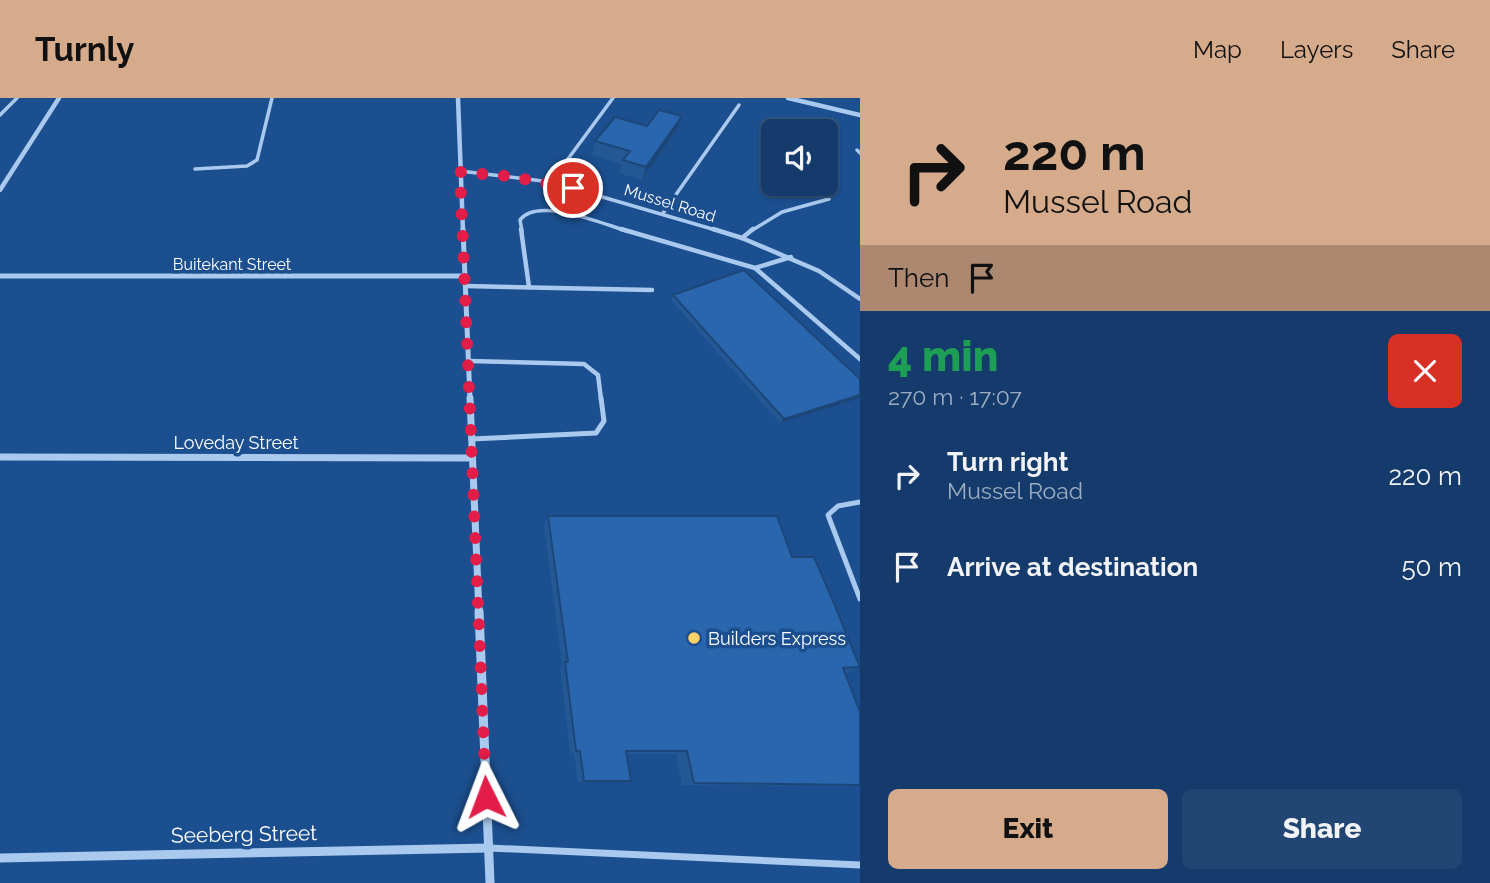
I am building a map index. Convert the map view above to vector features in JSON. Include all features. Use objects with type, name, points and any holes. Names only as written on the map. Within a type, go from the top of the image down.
[{"type":"street","points":[[0,190],[59,98]]},
{"type":"street","points":[[458,98],[490,883]]},
{"type":"street","points":[[788,98],[860,116]]},
{"type":"street","name":"Buitekant Street","points":[[0,276],[464,276]]},
{"type":"street","name":"Loveday Street","points":[[0,457],[472,458]]},
{"type":"street","name":"Seeberg Street","points":[[0,858],[489,848]]},
{"type":"lane","points":[[0,114],[17,98]]},
{"type":"lane","points":[[195,169],[247,166],[257,160],[272,98]]},
{"type":"lane","points":[[551,182],[613,98]]},
{"type":"lane","points":[[663,213],[739,105]]},
{"type":"lane","name":"Mussel Road","points":[[460,172],[551,182],[742,238],[819,271],[860,299]]},
{"type":"lane","points":[[742,238],[775,214],[829,199]]},
{"type":"lane","points":[[530,287],[520,220],[529,210],[572,214],[755,268],[860,359]]},
{"type":"lane","points":[[755,268],[791,257]]},
{"type":"lane","points":[[464,286],[652,290]]},
{"type":"lane","points":[[468,361],[584,364],[598,375],[604,421],[596,433],[586,435],[471,439]]},
{"type":"lane","points":[[860,502],[838,506],[828,515],[860,598]]},
{"type":"lane","points":[[489,848],[860,865]]},
{"type":"building","points":[[659,110],[682,116],[646,167],[623,160],[630,151],[595,141],[615,117],[647,126]]},
{"type":"building","points":[[744,270],[860,379],[860,395],[784,419],[673,295]]},
{"type":"building","name":"Builders Express","points":[[548,516],[777,516],[792,557],[814,557],[860,667],[843,668],[860,712],[860,785],[694,783],[687,751],[626,751],[631,781],[584,781],[580,751],[576,751],[565,662],[568,662]]},
{"type":"place","name":"Builders Express","points":[[694,638]]},
{"type":"route","points":[[486,797],[460,172],[551,182],[573,188]]}]
